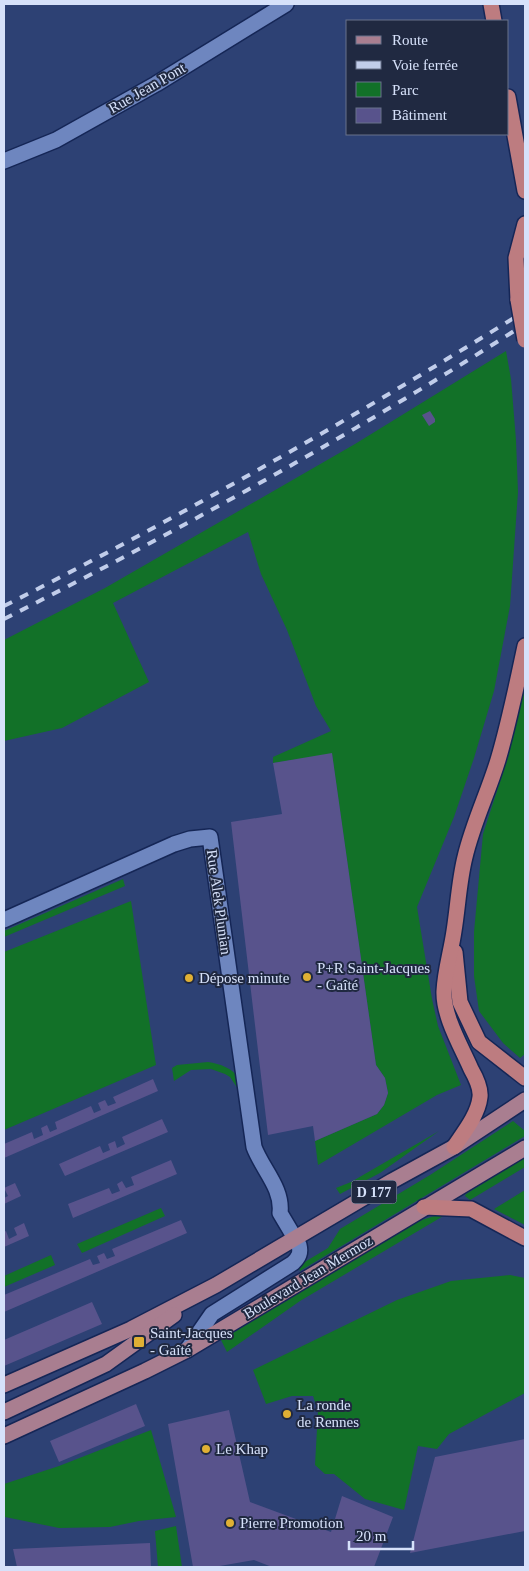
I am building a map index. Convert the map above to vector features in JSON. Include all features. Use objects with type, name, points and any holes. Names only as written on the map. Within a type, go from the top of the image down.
[{"type":"highway","points":[[490,4],[494,20]]},
{"type":"highway","points":[[509,102],[525,191]]},
{"type":"highway","points":[[525,224],[516,258],[518,300],[525,340]]},
{"type":"highway","points":[[454,1147],[478,1108],[481,1095],[475,1076],[446,1009],[444,993],[446,970],[454,933],[458,892],[472,829],[498,759],[525,646]]},
{"type":"highway","points":[[454,933],[456,975],[460,1002],[470,1025],[479,1042],[525,1078]]},
{"type":"highway","points":[[424,1207],[471,1209],[525,1238]]},
{"type":"main road","name":"D 177","points":[[4,1385],[130,1329],[216,1285],[392,1181],[454,1147],[525,1100]]},
{"type":"main road","name":"Boulevard Jean Mermoz","points":[[4,1436],[187,1350],[525,1148]]},
{"type":"main road","name":"D 177","points":[[4,1412],[106,1364],[216,1285]]},
{"type":"street","name":"Rue Jean Pont","points":[[4,161],[56,140],[156,84],[286,4]]},
{"type":"street","name":"Rue Alek Plunian","points":[[4,920],[174,844],[190,839],[210,837],[254,1146],[258,1158],[279,1196],[281,1204],[280,1213],[295,1238]]},
{"type":"street","points":[[187,1350],[212,1314],[293,1263],[301,1250],[295,1238]]},
{"type":"green space","points":[[506,351],[511,379],[518,492],[510,606],[494,691],[474,758],[454,817],[417,907],[438,1026],[461,1085],[437,1095],[318,1165],[315,1141],[377,1114],[384,1105],[388,1093],[385,1078],[376,1065],[332,754],[273,763],[273,757],[331,731],[316,706],[287,630],[261,574],[248,532],[113,603],[149,682],[62,728],[4,741],[4,640],[105,588],[355,444]]},
{"type":"green space","points":[[525,684],[525,1054],[520,1058],[503,1043],[479,1011],[474,976],[474,932],[483,834],[508,757]]},
{"type":"green space","points":[[123,879],[125,886],[4,937],[4,931]]},
{"type":"green space","points":[[131,901],[156,1065],[4,1130],[4,952]]},
{"type":"green space","points":[[208,1062],[230,1069],[240,1081],[242,1095],[230,1077],[211,1069],[191,1070],[174,1081],[172,1068],[177,1065]]},
{"type":"green space","points":[[513,1121],[525,1131],[525,1136],[300,1271],[298,1266],[328,1248],[340,1229],[430,1175]]},
{"type":"green space","points":[[439,1131],[380,1173],[340,1194],[336,1188],[351,1182]]},
{"type":"green space","points":[[525,1157],[525,1167],[470,1200],[465,1196],[466,1194]]},
{"type":"green space","points":[[525,1190],[525,1225],[494,1209]]},
{"type":"green space","points":[[161,1208],[165,1216],[82,1253],[77,1244]]},
{"type":"green space","points":[[445,1215],[300,1301],[227,1352],[221,1340],[419,1221]]},
{"type":"green space","points":[[51,1255],[55,1265],[4,1287],[4,1276]]},
{"type":"green space","points":[[510,1275],[525,1278],[525,1393],[449,1434],[437,1449],[418,1446],[404,1510],[365,1499],[334,1474],[325,1474],[315,1465],[318,1411],[313,1396],[292,1396],[266,1404],[253,1370],[397,1300],[451,1281]]},
{"type":"green space","points":[[151,1430],[176,1517],[139,1521],[110,1527],[59,1528],[5,1517],[4,1484],[59,1466]]},
{"type":"green space","points":[[176,1526],[182,1567],[158,1567],[155,1531]]},
{"type":"building","points":[[430,411],[435,422],[429,426],[422,415]]},
{"type":"building","name":"P+R Saint-Jacques - Gaîté","points":[[332,753],[376,1065],[385,1078],[388,1093],[384,1105],[377,1114],[315,1141],[313,1126],[268,1135],[231,822],[282,814],[273,763]]},
{"type":"building","points":[[153,1079],[158,1091],[4,1158],[4,1144],[32,1132],[34,1139],[43,1135],[41,1128],[47,1125],[50,1132],[57,1129],[55,1122],[91,1106],[94,1113],[101,1110],[98,1103],[105,1100],[108,1106],[116,1103],[113,1097]]},
{"type":"building","points":[[162,1119],[168,1132],[65,1176],[59,1164],[100,1146],[103,1153],[110,1150],[108,1144],[115,1141],[117,1148],[125,1144],[122,1137]]},
{"type":"building","points":[[171,1160],[177,1174],[73,1218],[68,1204],[109,1188],[112,1194],[120,1191],[117,1184],[122,1181],[126,1188],[134,1185],[131,1177]]},
{"type":"building","points":[[15,1183],[21,1196],[4,1204],[4,1198],[8,1196],[4,1188]]},
{"type":"building","points":[[181,1220],[187,1233],[4,1312],[4,1295],[90,1259],[93,1265],[100,1263],[97,1256],[104,1253],[107,1259],[115,1256],[112,1249]]},
{"type":"building","points":[[24,1223],[29,1236],[4,1247],[4,1232],[6,1231],[9,1239],[17,1235],[14,1228]]},
{"type":"building","points":[[92,1302],[102,1324],[4,1366],[4,1340]]},
{"type":"building","points":[[136,1404],[145,1426],[59,1462],[50,1441]]},
{"type":"building","points":[[229,1410],[250,1502],[331,1532],[342,1496],[393,1517],[374,1567],[272,1567],[254,1560],[214,1567],[193,1567],[168,1424]]},
{"type":"building","points":[[525,1439],[525,1531],[410,1553],[435,1457]]},
{"type":"building","points":[[150,1543],[151,1567],[17,1567],[13,1549]]},
{"type":"railway","points":[[4,606],[137,537],[268,464],[397,389],[525,311]]},
{"type":"railway","points":[[4,619],[203,515],[398,403],[525,324]]},
{"type":"place","name":"P+R Saint-Jacques - Gaîté","points":[[307,977]]},
{"type":"place","name":"Dépose minute","points":[[189,978]]},
{"type":"place","name":"Saint-Jacques - Gaîté","points":[[139,1342]]},
{"type":"place","name":"La ronde de Rennes","points":[[287,1414]]},
{"type":"place","name":"Le Khap","points":[[206,1449]]},
{"type":"place","name":"Pierre Promotion","points":[[230,1523]]}]
